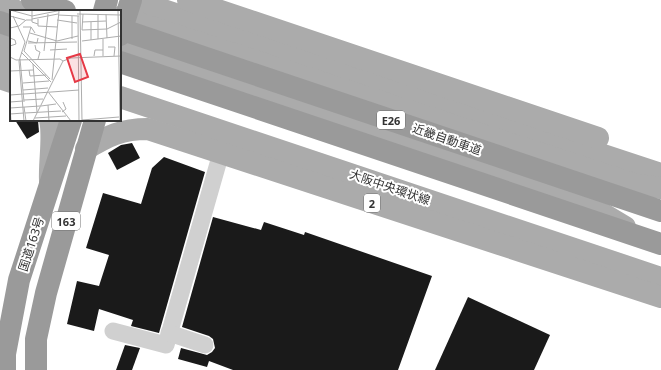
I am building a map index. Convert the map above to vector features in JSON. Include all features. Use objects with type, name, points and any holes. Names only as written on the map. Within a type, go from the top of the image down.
[{"type":"highway","points":[[32,0],[62,10]]},
{"type":"highway","points":[[104,10],[107,0]]},
{"type":"highway","name":"近畿自動車道","points":[[125,17],[661,211]]},
{"type":"highway","points":[[0,22],[10,26]]},
{"type":"highway","points":[[121,62],[661,244]]},
{"type":"highway","name":"国道163号","points":[[5,370],[5,354],[19,280],[71,121]]},
{"type":"highway","name":"163","points":[[36,370],[36,340],[46,293],[95,121]]},
{"type":"main road","points":[[188,0],[637,151],[659,178]]},
{"type":"main road","points":[[0,5],[14,10]]},
{"type":"main road","points":[[125,17],[637,186],[659,178]]},
{"type":"main road","points":[[125,17],[319,62],[659,178]]},
{"type":"main road","points":[[0,38],[10,42]]},
{"type":"main road","points":[[121,45],[563,195],[595,209],[625,226],[661,254]]},
{"type":"main road","points":[[0,56],[10,60]]},
{"type":"main road","points":[[0,78],[10,82]]},
{"type":"main road","name":"大阪中央環状線","points":[[121,97],[661,278]]},
{"type":"main road","points":[[50,121],[52,129],[49,165],[50,186]]},
{"type":"main road","name":"2","points":[[86,150],[107,137],[132,129],[148,129],[661,297]]},
{"type":"street","points":[[113,331],[166,345],[221,152]]},
{"type":"street","points":[[169,333],[205,345]]},
{"type":"building","points":[[16,121],[38,121],[39,132],[27,139]]},
{"type":"building","points":[[132,143],[140,158],[117,170],[108,153],[121,145]]},
{"type":"building","points":[[164,157],[205,172],[159,333],[131,326],[133,320],[99,309],[94,331],[67,324],[77,281],[99,286],[109,255],[86,248],[103,193],[141,204],[152,168]]},
{"type":"building","points":[[213,217],[261,230],[264,222],[304,235],[305,232],[432,276],[398,370],[233,370],[209,361],[207,367],[178,359],[181,348],[207,355],[215,348],[213,339],[209,336],[182,327]]},
{"type":"building","points":[[468,297],[550,335],[534,370],[435,370]]},
{"type":"building","points":[[125,345],[140,348],[132,370],[116,370]]}]
